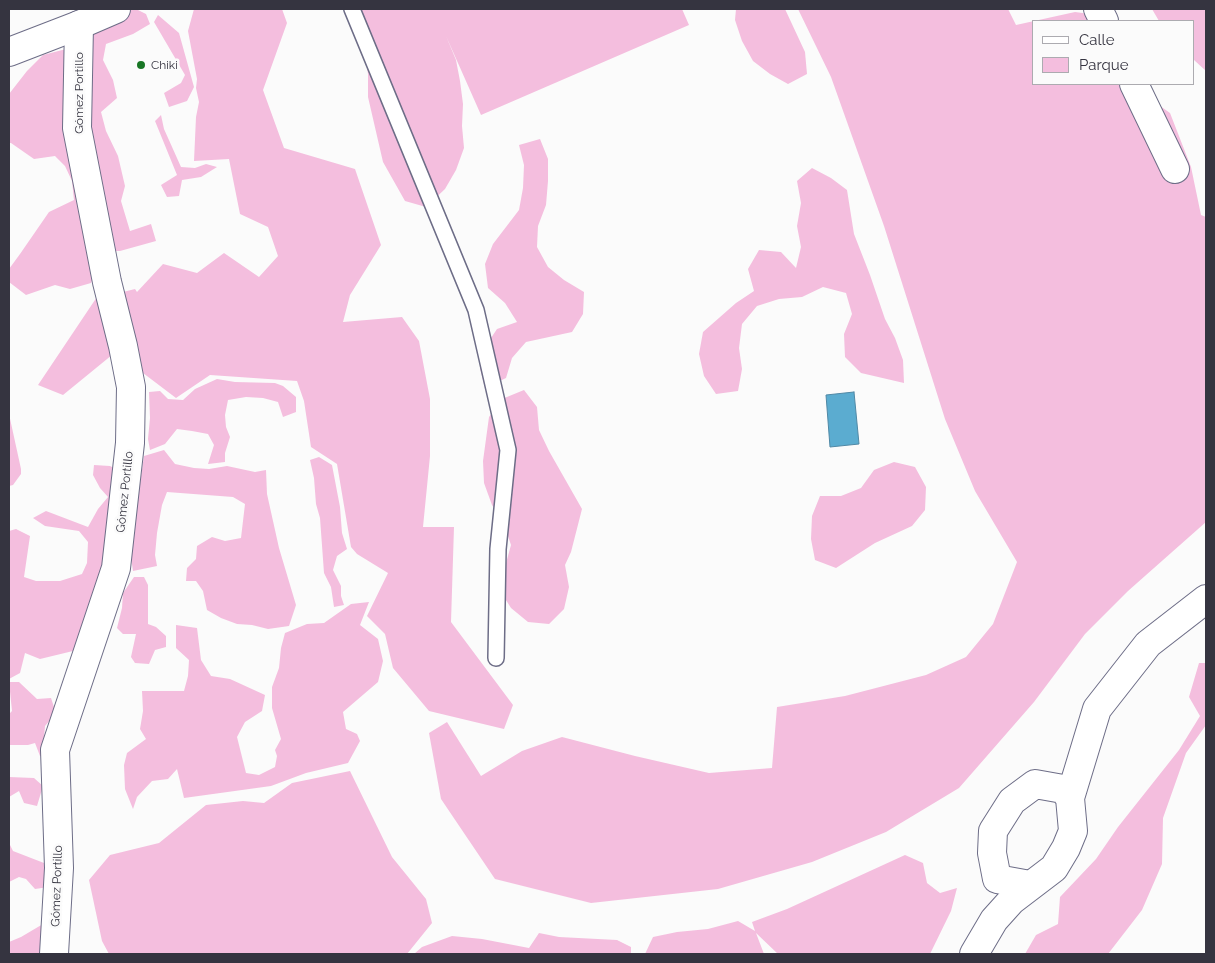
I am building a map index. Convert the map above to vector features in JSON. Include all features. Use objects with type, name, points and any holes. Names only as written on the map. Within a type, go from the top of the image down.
[{"type":"street","points":[[9,52],[116,9]]},
{"type":"street","name":"Gómez Portillo","points":[[54,954],[59,868],[55,750],[116,568],[130,443],[130,387],[77,128],[79,25]]},
{"type":"street","points":[[1134,85],[1175,168]]},
{"type":"street","points":[[974,954],[994,920],[1012,900],[1054,868],[1066,848],[1073,831],[1070,798],[1097,709],[1148,644],[1206,599]]},
{"type":"street","points":[[994,920],[997,879],[992,853],[993,831],[1012,801],[1035,784],[1063,789],[1070,798]]},
{"type":"street","points":[[997,879],[1030,885]]},
{"type":"lane","points":[[352,9],[476,310],[508,450],[498,549],[496,658]]},
{"type":"green space","points":[[127,9],[136,9],[146,14],[150,24],[133,34],[106,44],[103,60],[113,80],[117,98],[101,112],[106,131],[118,156],[125,186],[121,201],[130,231],[151,224],[156,241],[120,251],[107,251],[90,176],[89,26]]},
{"type":"green space","points":[[194,9],[282,9],[287,23],[263,90],[284,148],[355,169],[381,245],[350,295],[343,322],[402,317],[419,341],[430,399],[430,456],[423,527],[454,527],[451,622],[513,705],[504,729],[429,711],[393,668],[385,634],[367,616],[388,573],[357,554],[351,547],[337,464],[311,447],[304,401],[297,381],[210,375],[176,398],[143,373],[123,346],[63,395],[38,385],[107,282],[123,292],[135,289],[137,292],[163,264],[197,273],[224,253],[259,277],[278,256],[268,227],[240,214],[229,159],[194,161],[196,117],[199,102],[196,88],[197,79],[188,31]]},
{"type":"green space","points":[[359,9],[682,9],[689,25],[481,115],[446,36],[456,60],[460,81],[463,104],[464,148],[456,170],[445,189],[426,207],[405,201],[383,162],[368,97],[368,74]]},
{"type":"green space","points":[[736,9],[785,9],[805,52],[807,74],[788,84],[770,74],[753,61],[742,41],[735,20]]},
{"type":"green space","points":[[798,9],[1008,9],[1016,25],[1032,21],[1032,85],[1133,85],[1170,113],[1191,167],[1201,215],[1206,217],[1206,522],[1128,591],[1085,634],[1034,702],[959,788],[886,832],[812,862],[718,889],[591,903],[495,879],[441,799],[429,733],[447,722],[481,776],[522,751],[562,737],[709,773],[772,768],[777,707],[845,696],[926,675],[966,657],[993,624],[1017,562],[975,491],[945,419],[884,226],[831,77]]},
{"type":"green space","points":[[1152,9],[1206,9],[1206,71],[1195,61],[1195,20],[1158,20]]},
{"type":"green space","points":[[1075,12],[1104,16],[1105,20],[1039,20]]},
{"type":"green space","points":[[158,15],[179,33],[194,87],[187,101],[169,107],[164,93],[181,83],[185,75],[154,22]]},
{"type":"green space","points":[[70,48],[97,267],[91,283],[70,289],[55,285],[26,295],[9,282],[9,269],[49,212],[74,200],[72,181],[65,166],[55,156],[34,159],[9,143],[9,94],[27,71],[43,55]]},
{"type":"green space","points":[[161,115],[164,129],[181,167],[195,168],[206,164],[217,167],[201,177],[182,180],[179,196],[167,197],[161,185],[177,175],[155,121]]},
{"type":"green space","points":[[540,139],[548,159],[548,181],[546,205],[538,226],[537,247],[548,267],[564,280],[584,292],[583,314],[572,332],[526,342],[512,358],[506,378],[485,388],[480,368],[485,347],[497,329],[517,322],[505,303],[488,288],[485,264],[493,244],[519,210],[523,188],[524,165],[519,145]]},
{"type":"green space","points":[[812,168],[831,178],[847,190],[854,234],[885,319],[895,338],[903,360],[904,383],[861,373],[845,357],[844,334],[852,314],[846,293],[823,287],[802,297],[779,299],[757,306],[742,324],[739,348],[742,369],[738,391],[716,394],[704,376],[699,354],[703,332],[736,303],[754,291],[748,269],[759,250],[781,252],[796,268],[801,247],[797,226],[801,203],[797,181]]},
{"type":"green space","points":[[217,379],[235,382],[275,383],[283,386],[296,397],[296,412],[283,417],[278,402],[263,398],[246,397],[228,400],[225,415],[226,427],[230,437],[225,453],[225,462],[208,464],[214,445],[208,434],[192,431],[177,429],[165,444],[150,450],[148,439],[150,418],[149,392],[160,391],[168,399],[183,400],[195,389]]},
{"type":"green space","points":[[524,390],[537,407],[539,430],[549,451],[582,509],[571,552],[565,565],[569,587],[564,609],[549,624],[528,622],[511,608],[499,589],[511,545],[504,524],[492,505],[484,483],[483,461],[489,417],[502,399]]},
{"type":"green space","points":[[9,414],[21,474],[13,485],[9,486]]},
{"type":"green space","points":[[164,450],[175,464],[194,468],[209,469],[227,466],[255,472],[266,470],[267,494],[279,548],[296,605],[289,626],[268,629],[237,624],[221,618],[207,610],[203,591],[196,581],[186,581],[187,568],[196,559],[197,546],[212,537],[225,541],[241,538],[245,504],[233,497],[167,492],[162,505],[157,533],[155,555],[157,566],[133,571],[130,551],[144,456]]},
{"type":"green space","points":[[319,457],[332,465],[340,507],[342,533],[347,549],[337,556],[333,570],[341,586],[341,596],[344,605],[334,607],[331,587],[324,573],[320,518],[316,504],[314,478],[310,460]]},
{"type":"green space","points":[[894,462],[915,467],[926,487],[925,510],[912,526],[875,543],[836,568],[815,560],[811,539],[812,516],[820,496],[841,496],[861,488],[874,470]]},
{"type":"green space","points":[[94,465],[110,466],[120,471],[112,553],[99,574],[98,590],[73,651],[40,659],[25,653],[20,673],[9,679],[9,531],[16,529],[30,536],[24,577],[36,581],[60,581],[82,574],[87,563],[88,542],[79,531],[45,526],[33,518],[46,511],[88,527],[98,509],[108,497],[100,488],[93,475]]},
{"type":"green space","points":[[134,577],[144,577],[148,585],[148,624],[156,627],[166,636],[166,647],[155,650],[149,664],[135,663],[131,657],[136,634],[123,634],[117,628],[122,608],[123,593]]},
{"type":"green space","points":[[369,602],[360,625],[378,639],[383,661],[378,682],[343,712],[346,729],[357,734],[360,741],[348,763],[306,773],[271,786],[184,798],[177,769],[168,779],[152,781],[137,797],[133,809],[125,789],[124,765],[127,753],[146,739],[140,729],[143,711],[142,691],[184,691],[188,676],[189,660],[176,648],[176,625],[197,628],[201,660],[211,676],[230,679],[265,695],[262,711],[245,722],[237,737],[246,773],[259,775],[275,767],[277,756],[275,750],[281,739],[272,708],[272,687],[279,668],[285,633],[307,624],[324,623],[351,604]]},
{"type":"green space","points":[[1199,663],[1206,663],[1206,725],[1186,753],[1163,818],[1162,864],[1142,910],[1108,954],[1025,954],[1036,935],[1058,924],[1060,897],[1096,859],[1118,827],[1179,750],[1200,716],[1189,697]]},
{"type":"green space","points":[[9,682],[19,682],[37,699],[51,698],[56,713],[45,726],[44,738],[49,750],[49,760],[40,756],[35,743],[9,745],[9,714],[12,711]]},
{"type":"green space","points":[[350,771],[392,857],[426,899],[432,923],[407,954],[109,954],[102,941],[89,880],[110,855],[159,843],[206,805],[243,801],[264,803],[292,783]]},
{"type":"green space","points":[[9,777],[34,778],[43,786],[37,806],[24,803],[19,791],[9,797]]},
{"type":"green space","points":[[9,843],[13,851],[44,863],[52,872],[49,887],[35,889],[26,879],[19,877],[9,882]]},
{"type":"green space","points":[[905,855],[923,863],[927,883],[940,893],[957,888],[951,911],[930,954],[778,954],[756,933],[764,954],[645,954],[653,937],[708,929],[738,921],[755,931],[752,922],[787,909]]},
{"type":"green space","points":[[43,924],[44,954],[9,954],[9,942]]},
{"type":"green space","points":[[539,933],[559,937],[617,940],[631,947],[631,954],[414,954],[422,947],[452,936],[482,939],[529,948]]},
{"type":"water","points":[[854,392],[859,444],[830,447],[826,395]]},
{"type":"place","name":"Chiki","points":[[141,65]]}]
